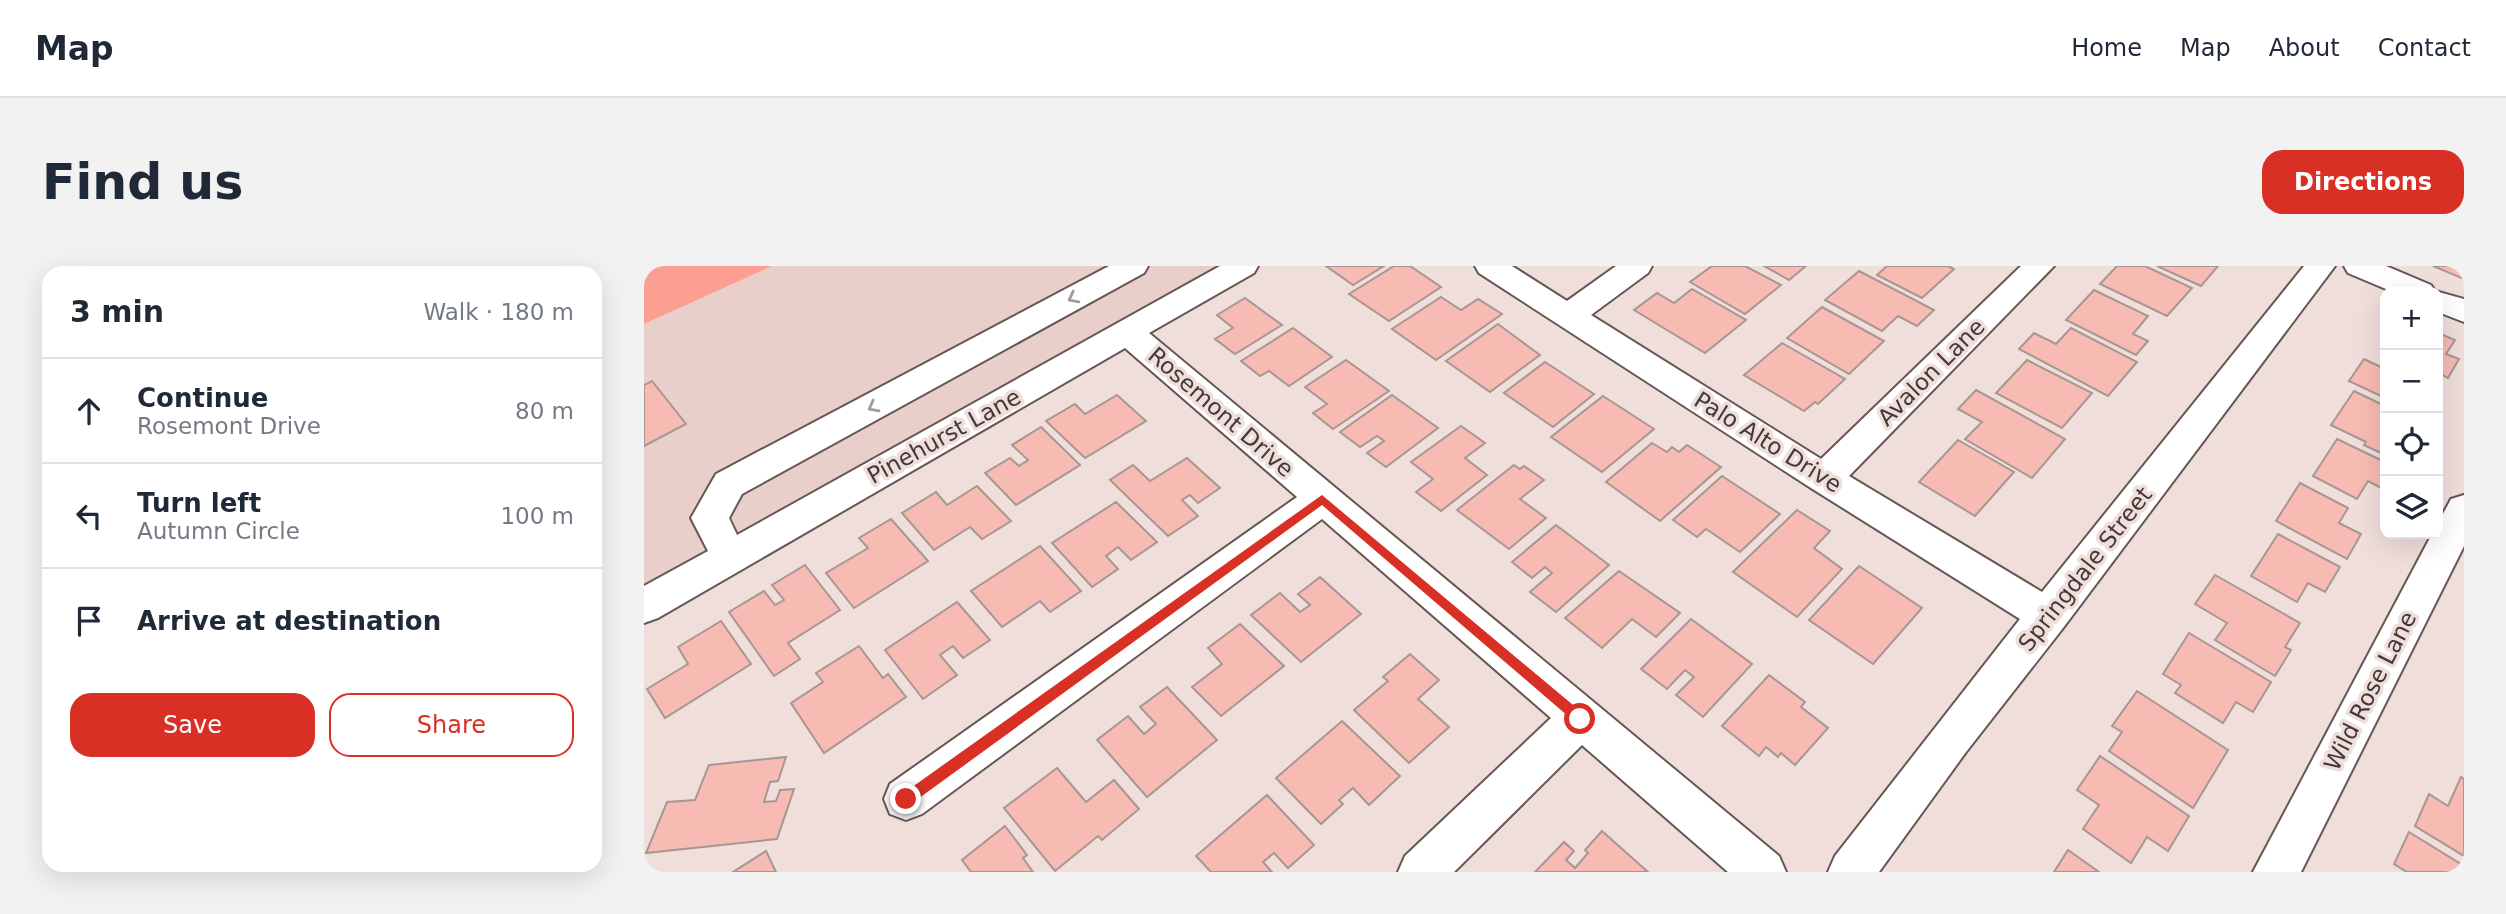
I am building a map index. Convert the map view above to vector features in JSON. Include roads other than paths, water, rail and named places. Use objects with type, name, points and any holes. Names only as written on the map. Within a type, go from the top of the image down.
[{"type":"street","points":[[730,556],[710,518],[729,484],[1133,266]]},
{"type":"street","name":"Pinehurst Lane","points":[[644,606],[1243,266]]},
{"type":"street","name":"Palo Alto Drive","points":[[1490,266],[1824,478],[2049,616]]},
{"type":"street","points":[[1569,315],[1637,266]]},
{"type":"street","name":"Avalon Lane","points":[[1824,478],[2039,266]]},
{"type":"street","name":"Springdale Street","points":[[1851,872],[1951,738],[2320,266]]},
{"type":"street","points":[[2359,266],[2408,287]]},
{"type":"street","points":[[2443,302],[2464,311]]},
{"type":"street","name":"Rosemont Drive","points":[[1128,333],[1763,872]]},
{"type":"street","points":[[906,799],[1322,499]]},
{"type":"street","name":"Wild Rose Lane","points":[[2276,872],[2464,509]]},
{"type":"street","points":[[1421,872],[1580,719]]}]
